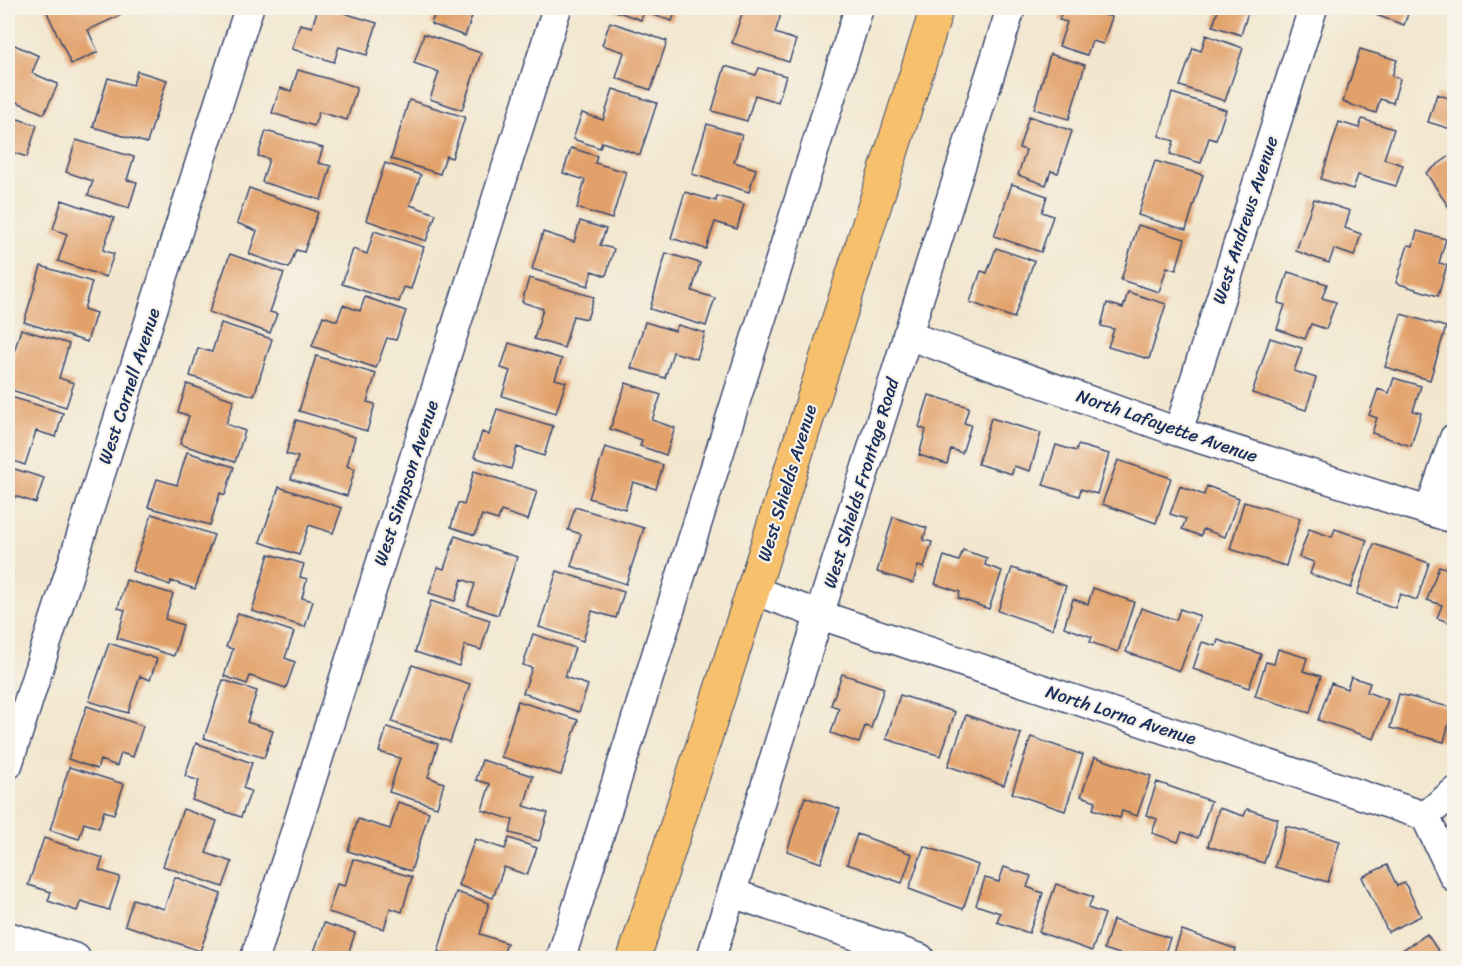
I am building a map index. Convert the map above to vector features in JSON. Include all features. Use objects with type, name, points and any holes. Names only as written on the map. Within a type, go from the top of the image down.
[{"type":"main road","name":"West Shields Avenue","points":[[634,958],[937,8]]},
{"type":"street","name":"West Cornell Avenue","points":[[8,765],[249,8]]},
{"type":"street","name":"West Simpson Avenue","points":[[255,958],[557,8]]},
{"type":"street","points":[[561,958],[859,8]]},
{"type":"street","name":"West Shields Frontage Road","points":[[711,958],[1011,8]]},
{"type":"street","name":"West Andrews Avenue","points":[[1178,432],[1313,8]]},
{"type":"street","name":"North Lafayette Avenue","points":[[907,335],[1178,432],[1442,514],[1455,438]]},
{"type":"street","name":"North Lorna Avenue","points":[[753,590],[820,615],[1425,816]]},
{"type":"street","points":[[1455,792],[1425,816],[1455,877]]},
{"type":"street","points":[[732,893],[920,958]]},
{"type":"street","points":[[8,936],[76,958]]},
{"type":"building","points":[[45,8],[117,8],[121,15],[88,30],[98,52],[71,64]]},
{"type":"building","points":[[318,8],[327,8],[377,23],[367,55],[339,47],[334,62],[292,49],[300,24],[312,27]]},
{"type":"building","points":[[437,8],[475,8],[465,36],[431,24]]},
{"type":"building","points":[[476,8],[497,8],[495,15]]},
{"type":"building","points":[[614,8],[677,8],[672,21],[644,12],[641,20],[613,10]]},
{"type":"building","points":[[744,8],[783,8],[775,33],[796,40],[789,62],[732,43]]},
{"type":"building","points":[[1063,8],[1106,8],[1104,15],[1112,17],[1103,44],[1092,41],[1087,55],[1059,46],[1067,22],[1059,20]]},
{"type":"building","points":[[1211,8],[1258,8],[1256,12],[1249,9],[1241,35],[1213,26],[1218,10]]},
{"type":"building","points":[[1378,8],[1410,8],[1404,25],[1376,15]]},
{"type":"building","points":[[610,22],[667,41],[651,90],[616,78],[624,52],[602,45]]},
{"type":"building","points":[[424,34],[481,53],[462,110],[430,99],[439,72],[414,63]]},
{"type":"building","points":[[1206,35],[1243,48],[1225,101],[1180,86],[1193,48],[1201,51]]},
{"type":"building","points":[[8,42],[39,56],[32,73],[58,84],[44,114],[8,98]]},
{"type":"building","points":[[1360,49],[1397,60],[1392,76],[1400,79],[1393,103],[1380,99],[1376,113],[1343,102]]},
{"type":"building","points":[[1050,54],[1085,65],[1069,119],[1034,109]]},
{"type":"building","points":[[725,66],[756,75],[759,68],[786,76],[778,102],[755,95],[747,121],[712,111]]},
{"type":"building","points":[[298,70],[357,87],[347,120],[319,112],[314,126],[272,113],[280,88],[291,91]]},
{"type":"building","points":[[137,71],[167,80],[147,143],[93,127],[108,78],[133,85]]},
{"type":"building","points":[[613,89],[657,103],[640,155],[602,142],[600,148],[573,139],[582,113],[603,120]]},
{"type":"building","points":[[1172,93],[1226,110],[1216,140],[1209,138],[1201,163],[1170,154],[1174,141],[1159,136]]},
{"type":"building","points":[[1437,94],[1454,100],[1454,130],[1428,122]]},
{"type":"building","points":[[409,100],[465,117],[452,158],[446,156],[440,174],[391,159]]},
{"type":"building","points":[[8,116],[37,125],[27,157],[8,151]]},
{"type":"building","points":[[1029,116],[1072,131],[1058,173],[1051,171],[1046,185],[1018,175],[1026,150],[1019,148]]},
{"type":"building","points":[[1362,119],[1394,129],[1384,159],[1403,165],[1396,186],[1358,175],[1353,189],[1321,179],[1339,122],[1359,128]]},
{"type":"building","points":[[707,124],[742,135],[734,162],[756,169],[749,192],[692,174]]},
{"type":"building","points":[[266,131],[323,148],[318,163],[331,166],[321,200],[262,182],[269,159],[258,156]]},
{"type":"building","points":[[76,140],[134,157],[127,180],[137,182],[129,208],[88,195],[93,181],[66,172]]},
{"type":"building","points":[[571,148],[597,156],[595,163],[626,172],[612,219],[577,208],[585,180],[563,173]]},
{"type":"building","points":[[1454,153],[1454,215],[1426,173]]},
{"type":"building","points":[[1155,161],[1203,175],[1186,230],[1138,215]]},
{"type":"building","points":[[385,163],[421,175],[410,205],[436,214],[426,241],[366,220]]},
{"type":"building","points":[[1012,184],[1047,196],[1042,212],[1053,216],[1041,252],[994,236]]},
{"type":"building","points":[[249,188],[318,212],[304,252],[296,250],[289,268],[249,254],[257,231],[237,223]]},
{"type":"building","points":[[685,192],[716,201],[717,196],[744,204],[737,229],[715,222],[706,249],[671,238]]},
{"type":"building","points":[[1314,199],[1350,211],[1345,228],[1361,234],[1354,256],[1334,249],[1329,263],[1296,251]]},
{"type":"building","points":[[62,200],[114,218],[103,250],[114,254],[106,277],[58,261],[67,234],[53,229]]},
{"type":"building","points":[[580,221],[606,229],[600,245],[614,249],[606,276],[592,271],[588,286],[532,269],[543,232],[574,242]]},
{"type":"building","points":[[1138,225],[1185,239],[1176,270],[1167,267],[1159,292],[1121,280]]},
{"type":"building","points":[[374,231],[424,247],[411,289],[404,287],[399,302],[342,284],[353,249],[367,254]]},
{"type":"building","points":[[1417,231],[1446,239],[1439,263],[1447,265],[1438,296],[1396,283],[1408,245],[1413,246]]},
{"type":"building","points":[[996,248],[1034,261],[1014,318],[970,302],[981,271],[987,273]]},
{"type":"building","points":[[666,253],[700,263],[692,291],[715,298],[706,326],[650,309]]},
{"type":"building","points":[[230,254],[284,273],[270,312],[277,314],[270,333],[209,312]]},
{"type":"building","points":[[41,266],[92,282],[84,309],[96,313],[87,342],[24,322]]},
{"type":"building","points":[[1288,272],[1327,284],[1322,298],[1336,302],[1326,329],[1311,324],[1305,339],[1277,329],[1285,305],[1278,303]]},
{"type":"building","points":[[529,278],[594,297],[587,319],[573,316],[564,348],[534,339],[543,309],[522,302]]},
{"type":"building","points":[[1128,292],[1166,304],[1149,359],[1108,347],[1114,329],[1101,326],[1107,303],[1123,308]]},
{"type":"building","points":[[365,297],[406,311],[396,340],[387,338],[376,368],[312,346],[323,316],[337,321],[343,305],[360,311]]},
{"type":"building","points":[[1401,314],[1446,327],[1430,380],[1385,367]]},
{"type":"building","points":[[645,322],[675,331],[678,325],[705,333],[697,359],[673,352],[665,378],[631,368]]},
{"type":"building","points":[[221,323],[272,339],[254,396],[190,376],[198,348],[212,352]]},
{"type":"building","points":[[21,329],[69,344],[59,378],[74,383],[66,407],[8,389],[8,372]]},
{"type":"building","points":[[1270,338],[1302,348],[1294,371],[1316,378],[1306,410],[1252,393]]},
{"type":"building","points":[[509,343],[562,359],[555,379],[566,382],[556,413],[502,396],[510,371],[501,368]]},
{"type":"building","points":[[316,356],[376,374],[367,402],[375,404],[367,431],[299,411]]},
{"type":"building","points":[[1394,378],[1421,386],[1413,411],[1421,413],[1411,446],[1372,433],[1377,418],[1369,415],[1378,389],[1389,393]]},
{"type":"building","points":[[626,383],[661,395],[652,420],[675,428],[666,455],[640,446],[642,440],[610,429]]},
{"type":"building","points":[[187,384],[234,400],[226,424],[245,431],[235,462],[180,444],[189,416],[178,412]]},
{"type":"building","points":[[929,395],[969,407],[964,423],[971,425],[962,453],[951,449],[947,464],[919,455],[926,430],[919,427]]},
{"type":"building","points":[[8,396],[63,413],[56,437],[36,431],[25,465],[8,459]]},
{"type":"building","points":[[497,409],[553,426],[544,456],[517,447],[511,469],[474,457],[482,432],[489,435]]},
{"type":"building","points":[[991,418],[1041,433],[1030,471],[1014,466],[1012,474],[978,464]]},
{"type":"building","points":[[296,420],[355,437],[347,466],[355,469],[347,496],[291,479],[298,457],[286,454]]},
{"type":"building","points":[[1056,445],[1076,451],[1078,445],[1109,454],[1097,494],[1081,489],[1079,496],[1043,485]]},
{"type":"building","points":[[605,447],[663,465],[656,489],[633,482],[625,509],[589,498]]},
{"type":"building","points":[[187,452],[234,467],[225,495],[220,493],[210,525],[148,507],[157,479],[177,485]]},
{"type":"building","points":[[1118,460],[1171,478],[1156,523],[1102,504]]},
{"type":"building","points":[[8,467],[44,478],[36,503],[15,496],[8,519]]},
{"type":"building","points":[[474,471],[537,491],[528,520],[501,511],[498,520],[482,515],[475,535],[451,527],[458,503],[464,505]]},
{"type":"building","points":[[1180,486],[1204,495],[1207,486],[1239,498],[1225,537],[1203,529],[1201,536],[1182,529],[1186,519],[1170,514]]},
{"type":"building","points":[[279,487],[342,508],[333,533],[309,525],[299,555],[260,542]]},
{"type":"building","points":[[1244,502],[1300,518],[1286,566],[1230,549]]},
{"type":"building","points":[[575,507],[644,528],[626,584],[571,566],[581,534],[568,530]]},
{"type":"building","points":[[152,514],[214,535],[195,589],[171,581],[170,585],[132,571]]},
{"type":"building","points":[[893,517],[927,528],[923,540],[932,542],[924,568],[918,566],[913,583],[877,572]]},
{"type":"building","points":[[1309,529],[1332,537],[1335,529],[1367,540],[1351,588],[1310,574],[1314,562],[1299,557]]},
{"type":"building","points":[[455,536],[517,557],[498,615],[468,605],[475,584],[462,579],[455,601],[429,593],[438,567],[444,569]]},
{"type":"building","points":[[1374,544],[1429,563],[1417,600],[1400,594],[1395,608],[1357,594]]},
{"type":"building","points":[[963,550],[987,558],[985,565],[1002,571],[989,609],[958,598],[960,592],[935,584],[944,556],[959,561]]},
{"type":"building","points":[[269,554],[304,564],[300,577],[307,579],[302,598],[313,601],[305,627],[252,611]]},
{"type":"building","points":[[1439,566],[1454,571],[1454,624],[1437,618],[1442,605],[1427,600]]},
{"type":"building","points":[[1012,568],[1066,586],[1052,629],[998,611]]},
{"type":"building","points":[[557,571],[624,592],[616,618],[592,611],[583,641],[539,627]]},
{"type":"building","points":[[8,574],[13,576],[8,593]]},
{"type":"building","points":[[126,580],[173,594],[165,619],[183,625],[174,656],[117,638],[125,610],[118,608]]},
{"type":"building","points":[[1093,588],[1134,602],[1118,652],[1090,642],[1092,637],[1064,627],[1073,599],[1088,604]]},
{"type":"building","points":[[431,601],[490,620],[481,650],[465,645],[459,666],[415,652]]},
{"type":"building","points":[[1141,608],[1176,620],[1180,609],[1200,616],[1180,671],[1126,652]]},
{"type":"building","points":[[238,613],[294,632],[285,658],[295,662],[286,688],[250,676],[247,684],[224,676],[233,649],[226,647]]},
{"type":"building","points":[[533,634],[575,648],[565,677],[588,685],[579,712],[523,693],[532,668],[523,665]]},
{"type":"building","points":[[1218,640],[1261,654],[1249,688],[1193,669],[1202,642],[1216,646]]},
{"type":"building","points":[[109,643],[157,659],[150,680],[140,676],[128,713],[89,701]]},
{"type":"building","points":[[1278,649],[1307,658],[1303,671],[1321,676],[1310,713],[1255,696],[1266,662],[1274,664]]},
{"type":"building","points":[[412,665],[470,684],[450,742],[392,722]]},
{"type":"building","points":[[842,674],[884,688],[871,728],[865,726],[859,743],[831,733],[839,708],[831,705]]},
{"type":"building","points":[[1351,677],[1370,683],[1367,692],[1388,700],[1374,739],[1318,720],[1331,683],[1347,689]]},
{"type":"building","points":[[223,680],[257,691],[247,722],[273,731],[264,758],[204,738]]},
{"type":"building","points":[[1399,694],[1453,708],[1444,742],[1390,728]]},
{"type":"building","points":[[900,695],[955,712],[941,756],[886,739]]},
{"type":"building","points":[[518,701],[578,720],[561,775],[501,757]]},
{"type":"building","points":[[87,706],[143,726],[133,757],[121,753],[117,766],[100,760],[97,769],[68,759]]},
{"type":"building","points":[[966,715],[1021,734],[1004,785],[948,766]]},
{"type":"building","points":[[387,727],[438,744],[428,777],[444,783],[437,807],[389,792],[400,758],[379,752]]},
{"type":"building","points":[[1031,737],[1083,755],[1065,811],[1012,793]]},
{"type":"building","points":[[196,743],[252,763],[243,788],[251,791],[241,817],[192,800],[199,781],[185,776]]},
{"type":"building","points":[[1095,757],[1151,776],[1137,816],[1122,811],[1120,818],[1093,809],[1096,801],[1081,796]]},
{"type":"building","points":[[482,760],[533,776],[524,806],[548,813],[539,841],[510,833],[513,820],[482,810],[490,784],[476,780]]},
{"type":"building","points":[[69,767],[124,784],[114,814],[104,811],[99,828],[84,823],[79,839],[50,830]]},
{"type":"building","points":[[1157,782],[1211,801],[1198,838],[1182,832],[1178,842],[1152,833],[1157,819],[1146,815]]},
{"type":"building","points":[[805,797],[840,809],[821,863],[787,851]]},
{"type":"building","points":[[398,802],[429,812],[411,871],[348,851],[358,819],[390,829]]},
{"type":"building","points":[[1219,808],[1244,816],[1247,809],[1278,819],[1264,863],[1208,846]]},
{"type":"building","points":[[183,809],[217,821],[206,853],[232,862],[223,887],[163,866]]},
{"type":"building","points":[[1286,826],[1340,841],[1328,882],[1275,867]]},
{"type":"building","points":[[857,834],[912,854],[902,883],[847,864]]},
{"type":"building","points":[[44,838],[103,858],[99,870],[120,877],[109,910],[81,901],[77,911],[48,901],[51,892],[28,885]]},
{"type":"building","points":[[509,838],[537,848],[527,875],[504,867],[493,898],[458,885],[475,839],[505,849]]},
{"type":"building","points":[[924,846],[978,865],[963,909],[909,889]]},
{"type":"building","points":[[353,859],[412,877],[402,912],[390,908],[384,929],[328,912],[337,884],[345,886]]},
{"type":"building","points":[[1387,865],[1397,886],[1405,883],[1421,916],[1388,932],[1362,877]]},
{"type":"building","points":[[1004,867],[1031,876],[1027,887],[1043,893],[1029,933],[997,922],[1000,913],[976,905],[985,878],[999,882]]},
{"type":"building","points":[[175,877],[221,894],[200,951],[125,925],[133,899],[164,909]]},
{"type":"building","points":[[1056,884],[1093,897],[1088,908],[1105,914],[1092,951],[1039,932]]},
{"type":"building","points":[[456,892],[489,903],[480,934],[507,943],[502,958],[459,958],[438,952]]},
{"type":"building","points":[[1113,920],[1170,938],[1163,958],[1125,958],[1126,956],[1104,949]]},
{"type":"building","points":[[324,923],[355,933],[347,958],[312,958]]},
{"type":"building","points":[[1182,930],[1236,949],[1233,958],[1172,958]]},
{"type":"building","points":[[1427,934],[1443,958],[1398,958],[1396,954]]}]
